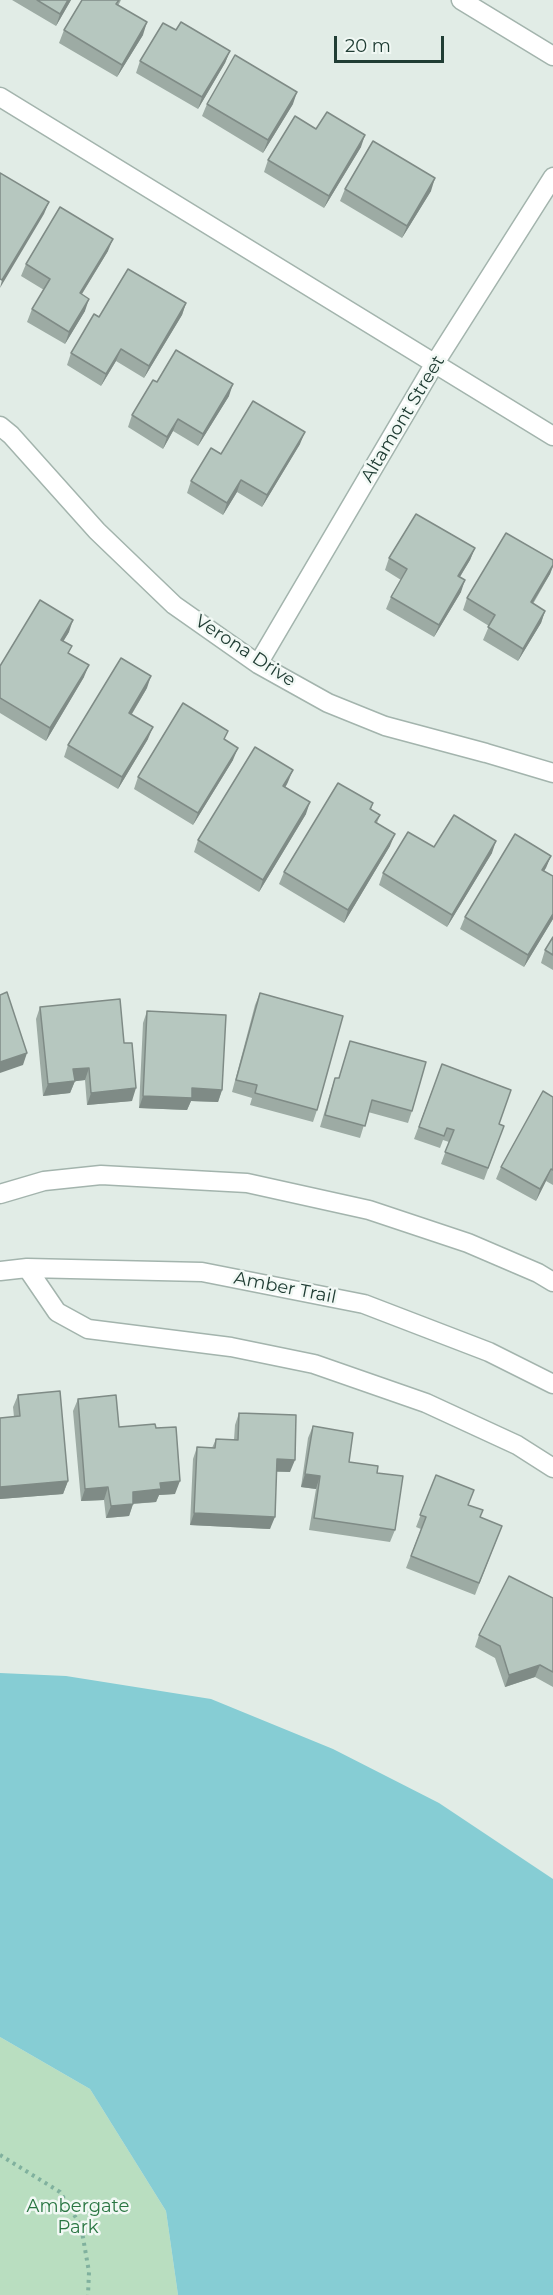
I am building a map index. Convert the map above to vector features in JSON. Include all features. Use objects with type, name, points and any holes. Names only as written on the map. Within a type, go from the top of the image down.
[{"type":"street","points":[[461,0],[553,56]]},
{"type":"street","points":[[0,97],[553,436]]},
{"type":"street","name":"Altamont Street","points":[[258,664],[435,363],[553,177]]},
{"type":"street","name":"Verona Drive","points":[[0,426],[11,435],[97,531],[174,604],[258,664],[328,703],[385,726],[553,773]]},
{"type":"street","points":[[0,1194],[44,1181],[102,1175],[247,1183],[369,1210],[468,1243],[538,1273],[553,1282]]},
{"type":"street","points":[[27,1268],[57,1312],[88,1329],[231,1347],[314,1364],[426,1403],[517,1445],[553,1468]]},
{"type":"street","name":"Amber Trail","points":[[0,1270],[27,1268],[202,1272],[364,1304],[489,1352],[553,1384]]},
{"type":"path","points":[[0,2155],[60,2192],[71,2209],[81,2226],[89,2272],[88,2295]]},
{"type":"green space","name":"Ambergate Park","points":[[0,2037],[90,2089],[166,2211],[178,2295],[0,2295]]},
{"type":"water","points":[[0,1673],[66,1676],[211,1699],[333,1749],[439,1803],[553,1879],[553,2295],[178,2295],[166,2211],[90,2089],[0,2037]]},
{"type":"building","points":[[37,0],[68,0],[60,14]]},
{"type":"building","points":[[82,0],[119,0],[116,4],[147,22],[122,65],[64,30]]},
{"type":"building","points":[[181,22],[230,51],[202,97],[140,61],[163,23],[176,30]]},
{"type":"building","points":[[235,55],[297,92],[268,140],[207,104]]},
{"type":"building","points":[[327,112],[365,135],[329,196],[268,160],[295,116],[316,129]]},
{"type":"building","points":[[373,141],[435,178],[407,226],[345,189]]},
{"type":"building","points":[[0,173],[49,202],[2,280],[0,279]]},
{"type":"building","points":[[60,207],[113,239],[80,293],[89,299],[69,332],[32,309],[50,279],[26,264]]},
{"type":"building","points":[[128,269],[186,303],[149,366],[121,349],[106,374],[71,353],[94,314],[99,317]]},
{"type":"building","points":[[176,350],[233,384],[203,434],[178,419],[167,437],[132,415],[153,380],[157,382]]},
{"type":"building","points":[[253,401],[305,432],[267,495],[241,480],[227,503],[191,481],[211,448],[221,454]]},
{"type":"building","points":[[416,514],[475,548],[458,576],[465,580],[439,625],[391,597],[407,569],[389,558]]},
{"type":"building","points":[[506,533],[553,560],[553,565],[531,602],[545,611],[523,649],[488,627],[495,615],[467,598]]},
{"type":"building","points":[[40,600],[73,620],[61,640],[72,646],[68,653],[89,665],[50,728],[0,698],[0,666]]},
{"type":"building","points":[[121,658],[151,676],[129,713],[153,727],[122,777],[68,745]]},
{"type":"building","points":[[183,703],[228,731],[224,739],[238,748],[198,813],[138,777]]},
{"type":"building","points":[[255,747],[293,770],[283,786],[310,802],[263,880],[198,840]]},
{"type":"building","points":[[338,783],[373,803],[370,809],[380,815],[375,822],[395,834],[348,910],[284,872]]},
{"type":"building","points":[[454,815],[496,841],[452,915],[383,873],[408,832],[434,847]]},
{"type":"building","points":[[515,834],[551,856],[542,870],[553,876],[553,914],[528,955],[465,917]]},
{"type":"building","points":[[553,937],[553,955],[545,950]]},
{"type":"building","points":[[7,992],[27,1053],[0,1062],[0,995]]},
{"type":"building","points":[[260,993],[343,1016],[317,1110],[255,1093],[257,1085],[236,1080]]},
{"type":"building","points":[[120,999],[124,1043],[132,1043],[136,1088],[91,1093],[89,1068],[73,1069],[75,1081],[48,1084],[40,1007]]},
{"type":"building","points":[[147,1011],[226,1015],[222,1090],[192,1088],[192,1098],[143,1096]]},
{"type":"building","points":[[350,1041],[426,1062],[412,1111],[372,1100],[365,1126],[325,1115],[335,1078],[339,1078]]},
{"type":"building","points":[[442,1064],[511,1090],[499,1124],[504,1126],[488,1168],[445,1152],[454,1130],[447,1128],[444,1136],[419,1127]]},
{"type":"building","points":[[543,1091],[553,1097],[553,1170],[551,1169],[540,1189],[501,1167]]},
{"type":"building","points":[[60,1391],[68,1481],[0,1487],[0,1418],[20,1416],[18,1395]]},
{"type":"building","points":[[116,1395],[119,1427],[155,1424],[156,1428],[176,1427],[180,1481],[160,1483],[161,1489],[133,1492],[133,1504],[111,1506],[108,1487],[85,1489],[78,1399]]},
{"type":"building","points":[[239,1413],[296,1415],[295,1460],[277,1459],[275,1517],[194,1513],[197,1447],[215,1448],[216,1439],[238,1440]]},
{"type":"building","points":[[313,1426],[353,1433],[349,1462],[378,1466],[377,1473],[403,1476],[395,1530],[314,1518],[320,1476],[305,1474]]},
{"type":"building","points":[[436,1475],[474,1490],[468,1505],[483,1510],[480,1517],[502,1526],[479,1583],[411,1556],[426,1517],[420,1515]]},
{"type":"building","points":[[509,1576],[553,1598],[553,1672],[540,1665],[509,1675],[500,1646],[479,1635]]}]
